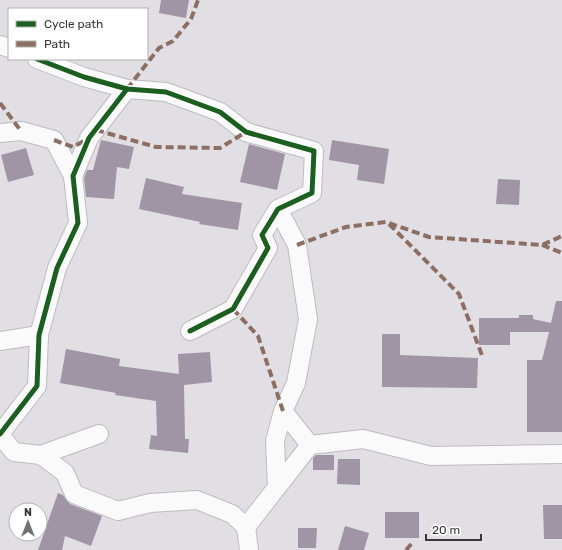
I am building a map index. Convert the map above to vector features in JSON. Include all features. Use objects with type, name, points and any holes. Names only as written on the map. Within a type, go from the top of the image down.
[{"type":"street","points":[[40,60],[84,77],[127,89],[166,92],[220,112],[246,132],[314,150],[312,193],[278,209],[262,235],[268,248]]},
{"type":"street","points":[[73,176],[89,138],[127,89]]},
{"type":"street","points":[[0,133],[21,131],[54,140],[73,176],[78,222],[57,268],[39,335],[37,386],[0,435],[14,452],[41,455],[99,434]]},
{"type":"street","points":[[277,488],[275,441],[283,411],[296,383],[308,319],[297,245],[278,209]]},
{"type":"street","points":[[268,248],[297,245]]},
{"type":"street","points":[[190,331],[233,309],[268,248]]},
{"type":"street","points":[[0,341],[39,335]]},
{"type":"street","points":[[283,411],[310,445]]},
{"type":"street","points":[[246,527],[310,445],[363,438],[431,456],[562,454]]},
{"type":"street","points":[[41,455],[65,473],[74,494],[118,511],[150,503],[197,500],[232,514],[246,527],[248,550]]},
{"type":"building","points":[[161,0],[189,0],[186,18],[159,13]]},
{"type":"building","points":[[101,140],[134,147],[129,169],[117,167],[114,199],[86,197],[84,178],[87,170],[93,170]]},
{"type":"building","points":[[332,140],[389,149],[384,184],[357,180],[359,165],[329,160]]},
{"type":"building","points":[[249,144],[285,154],[277,190],[240,182]]},
{"type":"building","points":[[26,148],[34,175],[8,182],[1,155]]},
{"type":"building","points":[[146,178],[184,187],[182,194],[242,203],[238,230],[199,224],[200,222],[139,209]]},
{"type":"building","points":[[498,179],[520,180],[519,205],[496,204]]},
{"type":"building","points":[[556,301],[562,301],[562,432],[527,432],[527,360],[542,360],[549,332],[510,332],[510,345],[479,345],[479,318],[519,318],[519,315],[533,315],[533,319],[551,323]]},
{"type":"building","points":[[382,334],[400,334],[400,355],[478,358],[477,388],[382,387]]},
{"type":"building","points":[[66,349],[120,359],[119,366],[179,374],[178,354],[210,352],[212,382],[184,385],[185,439],[189,439],[188,453],[149,449],[151,435],[157,436],[156,401],[115,395],[116,393],[60,383]]},
{"type":"building","points":[[316,455],[334,455],[334,470],[313,470],[313,458]]},
{"type":"building","points":[[338,459],[360,459],[360,485],[337,484]]},
{"type":"building","points":[[58,493],[63,495],[70,504],[102,516],[91,546],[65,536],[62,550],[38,550],[41,542],[48,542],[48,522]]},
{"type":"building","points":[[543,505],[562,505],[562,539],[544,539]]},
{"type":"building","points":[[385,512],[419,512],[419,538],[385,538]]},
{"type":"building","points":[[345,526],[369,533],[364,550],[338,550]]},
{"type":"building","points":[[298,528],[317,528],[316,548],[298,548]]},
{"type":"marked path","points":[[127,89],[159,48],[173,41],[191,19],[198,0]]},
{"type":"marked path","points":[[0,103],[21,131]]},
{"type":"marked path","points":[[96,130],[156,147],[220,148],[246,132]]},
{"type":"marked path","points":[[54,140],[73,147],[89,138]]},
{"type":"marked path","points":[[297,245],[346,227],[386,222],[429,237],[542,245],[562,236]]},
{"type":"marked path","points":[[389,224],[459,294],[483,358]]},
{"type":"marked path","points":[[542,245],[562,253]]},
{"type":"marked path","points":[[233,309],[258,336],[283,411]]},
{"type":"marked path","points":[[406,550],[414,541]]},
{"type":"cycle path","points":[[40,60],[84,77],[127,89],[166,92],[220,112],[246,132],[314,151],[312,193],[278,209],[262,235],[268,248],[233,309],[190,331]]},
{"type":"cycle path","points":[[0,434],[37,386],[39,335],[57,268],[78,223],[73,176],[89,138],[127,89]]}]
